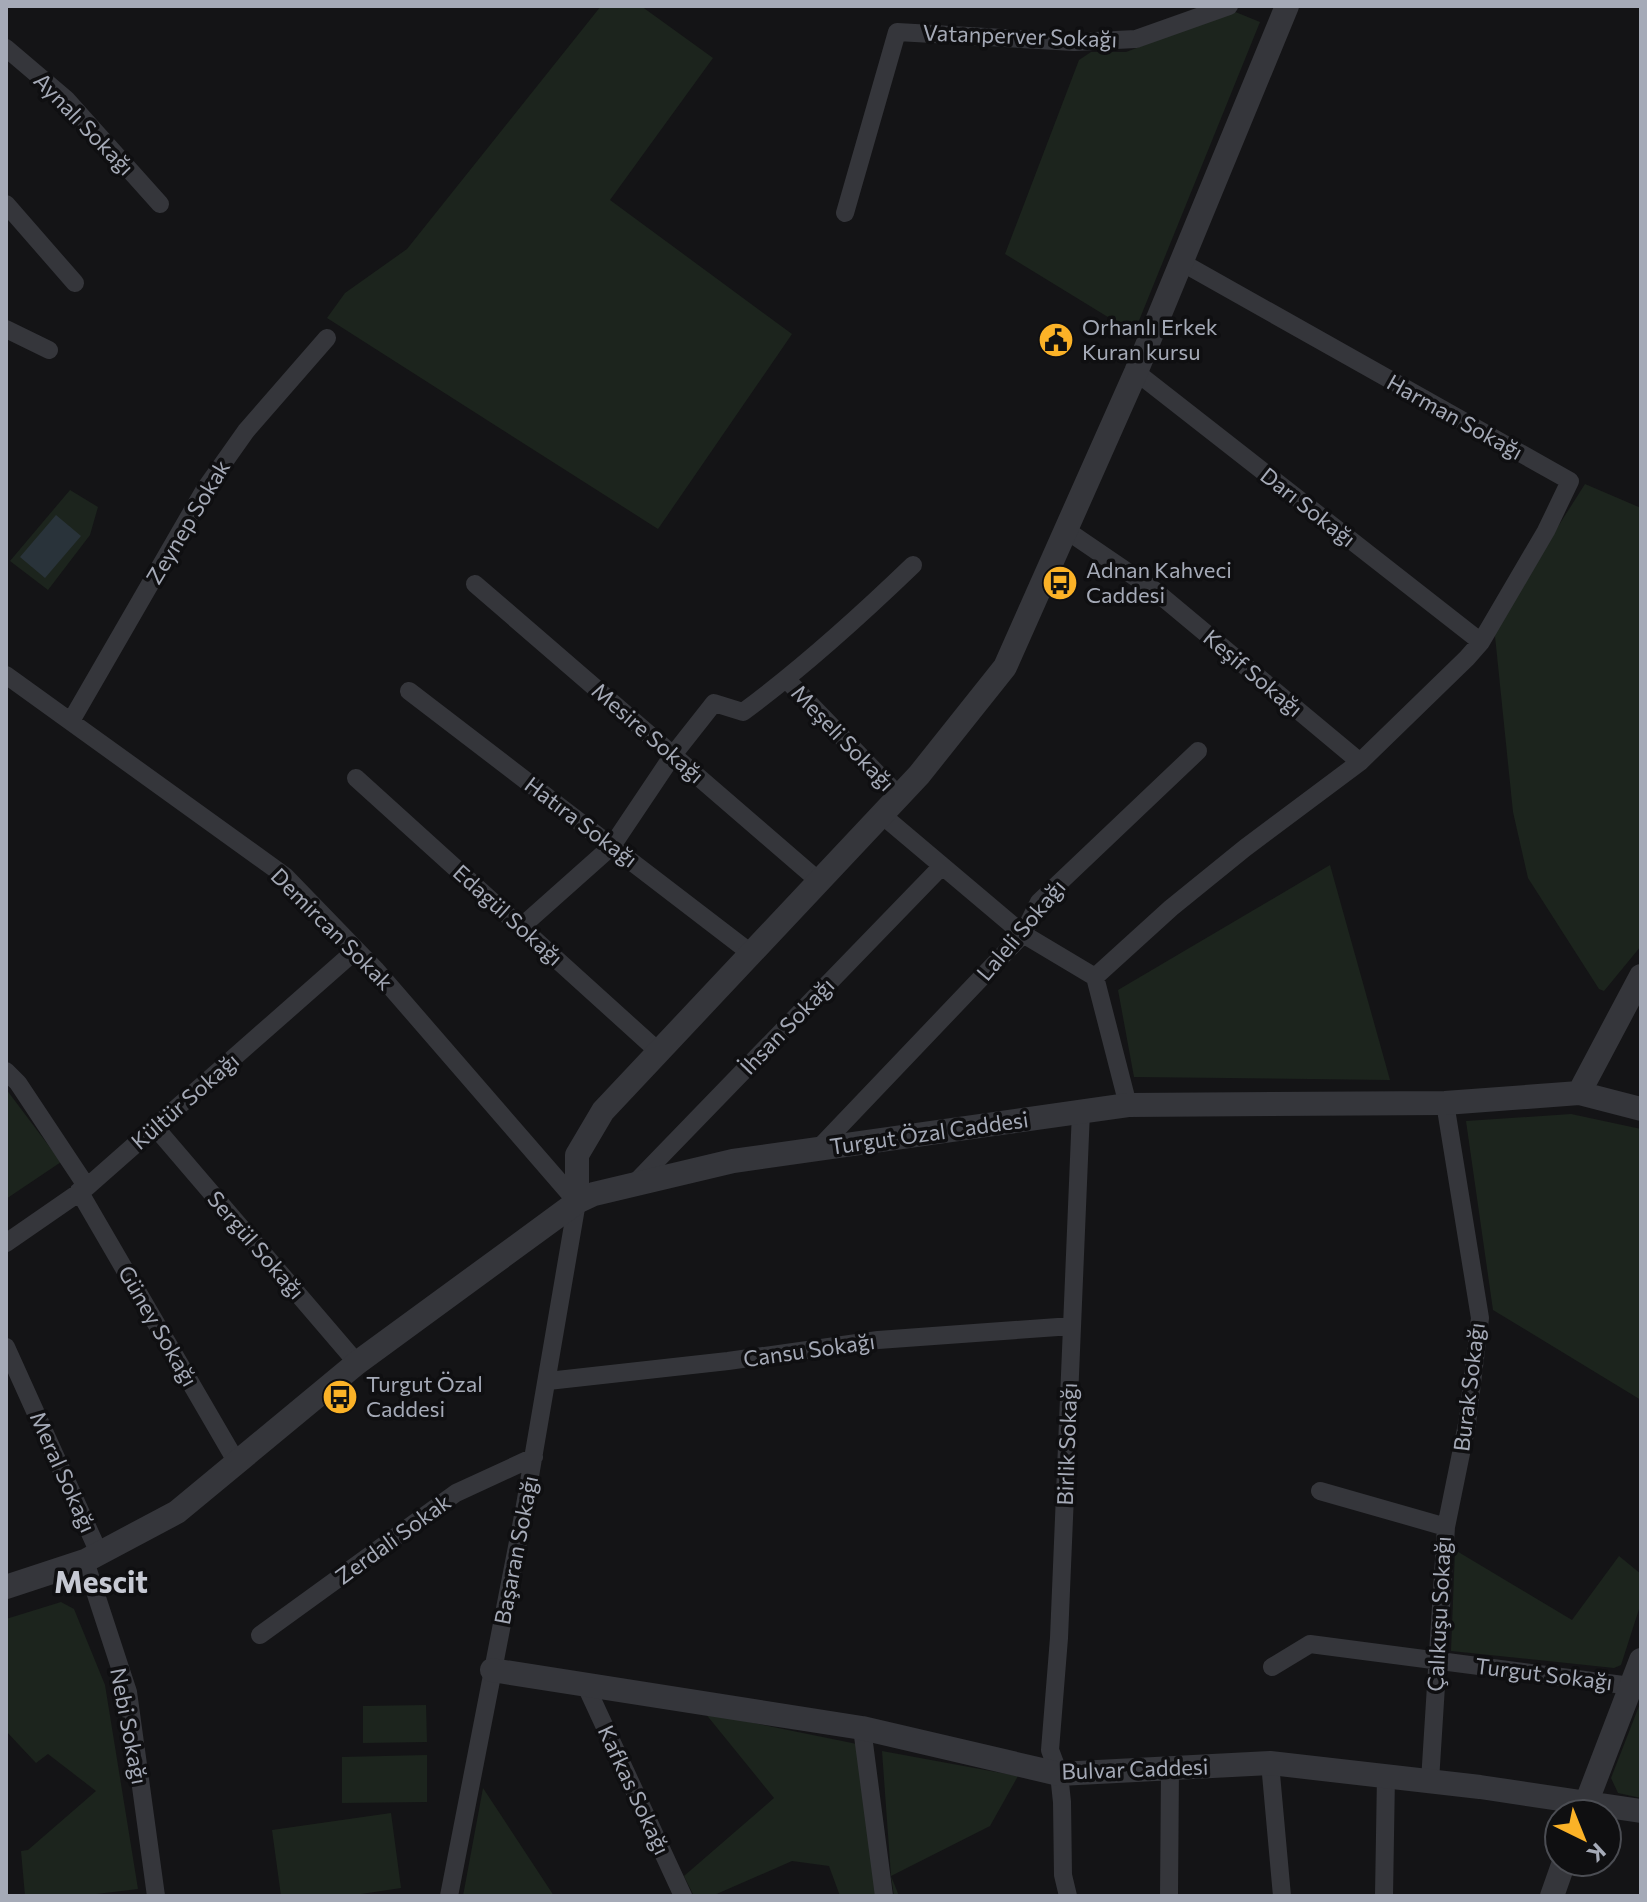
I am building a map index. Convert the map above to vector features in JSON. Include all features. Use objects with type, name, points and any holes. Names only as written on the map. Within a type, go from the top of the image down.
[{"type":"street","name":"Vatanperver Sokağı","points":[[845,213],[897,32],[1074,42],[1136,39],[1229,6]]},
{"type":"street","points":[[577,1202],[577,1155],[603,1111],[919,775],[1005,667],[1136,372],[1287,6]]},
{"type":"street","name":"Aynalı Sokağı","points":[[6,48],[66,99],[160,204]]},
{"type":"street","points":[[6,204],[75,283]]},
{"type":"street","name":"Harman Sokağı","points":[[1181,262],[1570,481],[1546,531],[1481,642]]},
{"type":"street","points":[[6,329],[49,350]]},
{"type":"street","name":"Zeynep Sokak","points":[[71,721],[205,489],[246,431],[327,338]]},
{"type":"street","name":"Darı Sokağı","points":[[1136,372],[1481,642]]},
{"type":"street","name":"Keşif Sokağı","points":[[1066,530],[1154,590],[1360,762]]},
{"type":"street","points":[[521,927],[612,846],[673,755],[714,703],[743,712],[787,680],[850,626],[913,565]]},
{"type":"street","name":"Mesire Sokağı","points":[[475,584],[820,882]]},
{"type":"street","points":[[1095,977],[1196,888],[1360,762],[1481,642]]},
{"type":"street","name":"Demircan Sokak","points":[[6,675],[285,876],[356,950],[577,1202]]},
{"type":"street","name":"Meşeli Sokağı","points":[[787,680],[899,796]]},
{"type":"street","name":"Hatıra Sokağı","points":[[409,691],[752,954]]},
{"type":"street","name":"Laleli Sokağı","points":[[818,1149],[1023,934],[1039,902],[1198,751]]},
{"type":"street","name":"Edagül Sokağı","points":[[356,778],[659,1052]]},
{"type":"street","points":[[882,815],[1023,934],[1095,977],[1128,1105]]},
{"type":"street","name":"İhsan Sokağı","points":[[633,1185],[942,866]]},
{"type":"street","name":"Kültür Sokağı","points":[[6,1243],[83,1189],[356,950]]},
{"type":"street","points":[[1579,1093],[1641,976]]},
{"type":"street","name":"Güney Sokağı","points":[[6,1071],[18,1083],[83,1189],[236,1461]]},
{"type":"street","name":"Turgut Özal Caddesi","points":[[6,1587],[92,1557],[177,1512],[357,1363],[577,1202],[594,1194],[733,1161],[1128,1105],[1445,1103],[1579,1093],[1641,1109]]},
{"type":"street","name":"Burak Sokağı","points":[[1445,1103],[1480,1318],[1467,1424],[1446,1527]]},
{"type":"street","name":"Birlik Sokağı","points":[[1068,1896],[1063,1875],[1059,1774],[1050,1750],[1059,1638],[1081,1111]]},
{"type":"street","name":"Sergül Sokağı","points":[[155,1127],[357,1363]]},
{"type":"street","name":"Başaran Sokağı","points":[[449,1896],[534,1457],[577,1202]]},
{"type":"street","name":"Cansu Sokağı","points":[[548,1381],[878,1340],[1072,1326]]},
{"type":"street","name":"Meral Sokağı","points":[[6,1347],[92,1557]]},
{"type":"street","name":"Zerdali Sokak","points":[[260,1635],[456,1493],[534,1457]]},
{"type":"street","name":"Çalıkuşu Sokağı","points":[[1320,1491],[1446,1527],[1430,1781]]},
{"type":"street","name":"Nebi Sokağı","points":[[92,1557],[128,1692],[156,1896]]},
{"type":"street","name":"Turgut Sokağı","points":[[1272,1667],[1310,1644],[1631,1686]]},
{"type":"street","points":[[1588,1798],[1641,1660]]},
{"type":"street","name":"Bulvar Caddesi","points":[[492,1670],[862,1728],[1059,1774],[1270,1763],[1430,1781],[1543,1801]]},
{"type":"street","name":"Kafkas Sokağı","points":[[585,1684],[683,1896]]},
{"type":"street","points":[[862,1728],[884,1896]]},
{"type":"street","points":[[1270,1763],[1282,1896]]},
{"type":"street","points":[[1169,1896],[1170,1768]]},
{"type":"street","points":[[1384,1896],[1386,1775]]},
{"type":"shaded area","points":[[601,6],[641,6],[713,58],[610,200],[792,334],[658,529],[327,318],[345,293],[407,249]]},
{"type":"shaded area","points":[[1233,11],[1260,22],[1134,333],[1005,254],[1079,60],[1091,52],[1126,52]]},
{"type":"shaded area","points":[[1585,484],[1641,508],[1641,946],[1604,991],[1599,989],[1528,878],[1513,812],[1495,636],[1498,621]]},
{"type":"shaded area","points":[[70,490],[98,507],[90,535],[48,590],[10,561]]},
{"type":"shaded area","points":[[56,515],[81,536],[45,578],[20,557]]},
{"type":"shaded area","points":[[1330,865],[1390,1080],[1134,1077],[1118,990]]},
{"type":"shaded area","points":[[6,1089],[61,1162],[6,1199]]},
{"type":"shaded area","points":[[1571,1114],[1641,1129],[1641,1400],[1493,1310],[1466,1121]]},
{"type":"shaded area","points":[[1455,1550],[1572,1620],[1619,1556],[1641,1574],[1641,1603],[1621,1665],[1614,1668],[1451,1651]]},
{"type":"shaded area","points":[[61,1602],[74,1609],[105,1685],[138,1889],[80,1896],[25,1896],[21,1851],[28,1850],[96,1791],[48,1754],[36,1763],[6,1731],[6,1619]]},
{"type":"shaded area","points":[[1641,1701],[1641,1798],[1618,1793],[1611,1778]]},
{"type":"shaded area","points":[[426,1705],[427,1742],[363,1743],[363,1706]]},
{"type":"shaded area","points":[[705,1713],[857,1744],[876,1896],[840,1896],[829,1866],[792,1861],[712,1896],[694,1896],[684,1876],[774,1798]]},
{"type":"shaded area","points":[[882,1751],[1018,1776],[990,1826],[891,1876]]},
{"type":"shaded area","points":[[427,1755],[427,1802],[342,1803],[342,1757]]},
{"type":"shaded area","points":[[483,1788],[554,1896],[463,1896]]},
{"type":"shaded area","points":[[391,1813],[401,1888],[348,1896],[281,1896],[272,1830]]},
{"type":"shaded area","points":[[891,1876],[899,1896],[894,1896]]},
{"type":"place","name":"Orhanlı Erkek Kuran kursu","points":[[1056,340]]},
{"type":"place","name":"Adnan Kahveci Caddesi","points":[[1060,583]]},
{"type":"place","name":"Turgut Özal Caddesi","points":[[340,1397]]},
{"type":"district","name":"Mescit","points":[[101,1583]]}]
